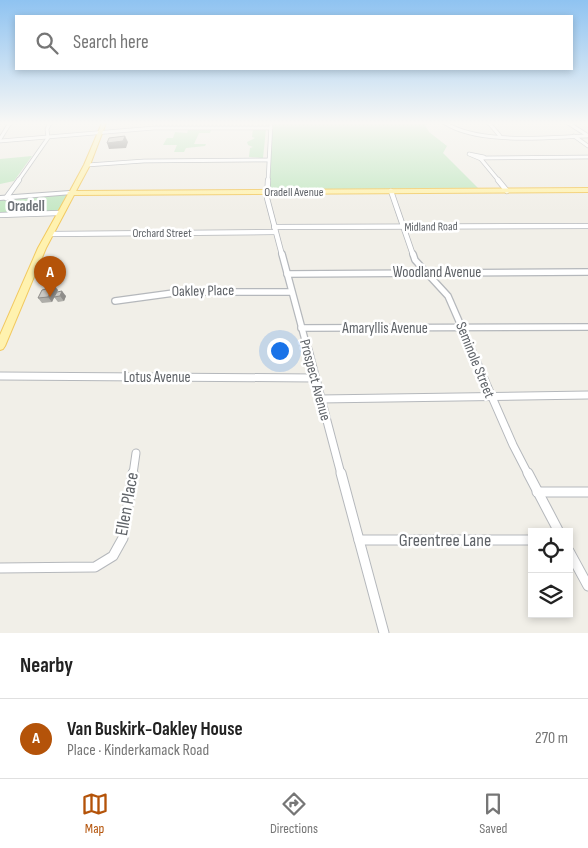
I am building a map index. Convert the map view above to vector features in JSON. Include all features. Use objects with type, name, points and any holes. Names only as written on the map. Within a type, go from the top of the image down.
[{"type":"main road","points":[[0,346],[49,234],[87,165],[92,153]]},
{"type":"main road","name":"Oradell Avenue","points":[[70,193],[588,190]]},
{"type":"street","points":[[3,198],[37,153]]},
{"type":"street","name":"Prospect Avenue","points":[[269,153],[267,192],[275,230],[384,633]]},
{"type":"street","points":[[508,191],[482,158],[588,157]]},
{"type":"street","points":[[87,165],[144,161],[268,160]]},
{"type":"street","name":"Seminole Street","points":[[391,191],[415,260],[423,272],[448,296],[489,395],[557,528]]},
{"type":"street","name":"Oradell Avenue","points":[[3,198],[70,193]]},
{"type":"street","points":[[0,215],[59,213]]},
{"type":"street","name":"Midland Road","points":[[275,230],[588,226]]},
{"type":"street","name":"Orchard Street","points":[[49,234],[275,230]]},
{"type":"street","name":"Woodland Avenue","points":[[287,274],[588,272]]},
{"type":"street","name":"Oakley Place","points":[[115,301],[162,292],[192,290],[292,292]]},
{"type":"street","name":"Amaryllis Avenue","points":[[301,328],[588,327]]},
{"type":"street","name":"Lotus Avenue","points":[[0,376],[315,378]]},
{"type":"street","points":[[320,399],[588,394]]},
{"type":"street","name":"Ellen Place","points":[[0,568],[95,566],[113,556],[123,538],[136,453]]},
{"type":"street","points":[[537,492],[588,492]]},
{"type":"street","name":"Greentree Lane","points":[[359,540],[528,540]]},
{"type":"street","points":[[573,558],[588,586]]},
{"type":"green space","points":[[249,153],[264,153],[263,158],[249,157]]},
{"type":"green space","points":[[269,153],[443,153],[481,191],[267,192]]},
{"type":"green space","points":[[32,156],[14,181],[0,184],[0,159]]},
{"type":"green space","points":[[70,193],[59,213],[0,215],[0,198]]},
{"type":"building","points":[[54,285],[48,297],[38,298],[42,290]]},
{"type":"building","points":[[62,291],[60,296],[54,297],[57,292]]},
{"type":"place","name":"Van Buskirk-Oakley House","points":[[50,297]]},
{"type":"district","name":"Oradell","points":[[26,206]]}]
